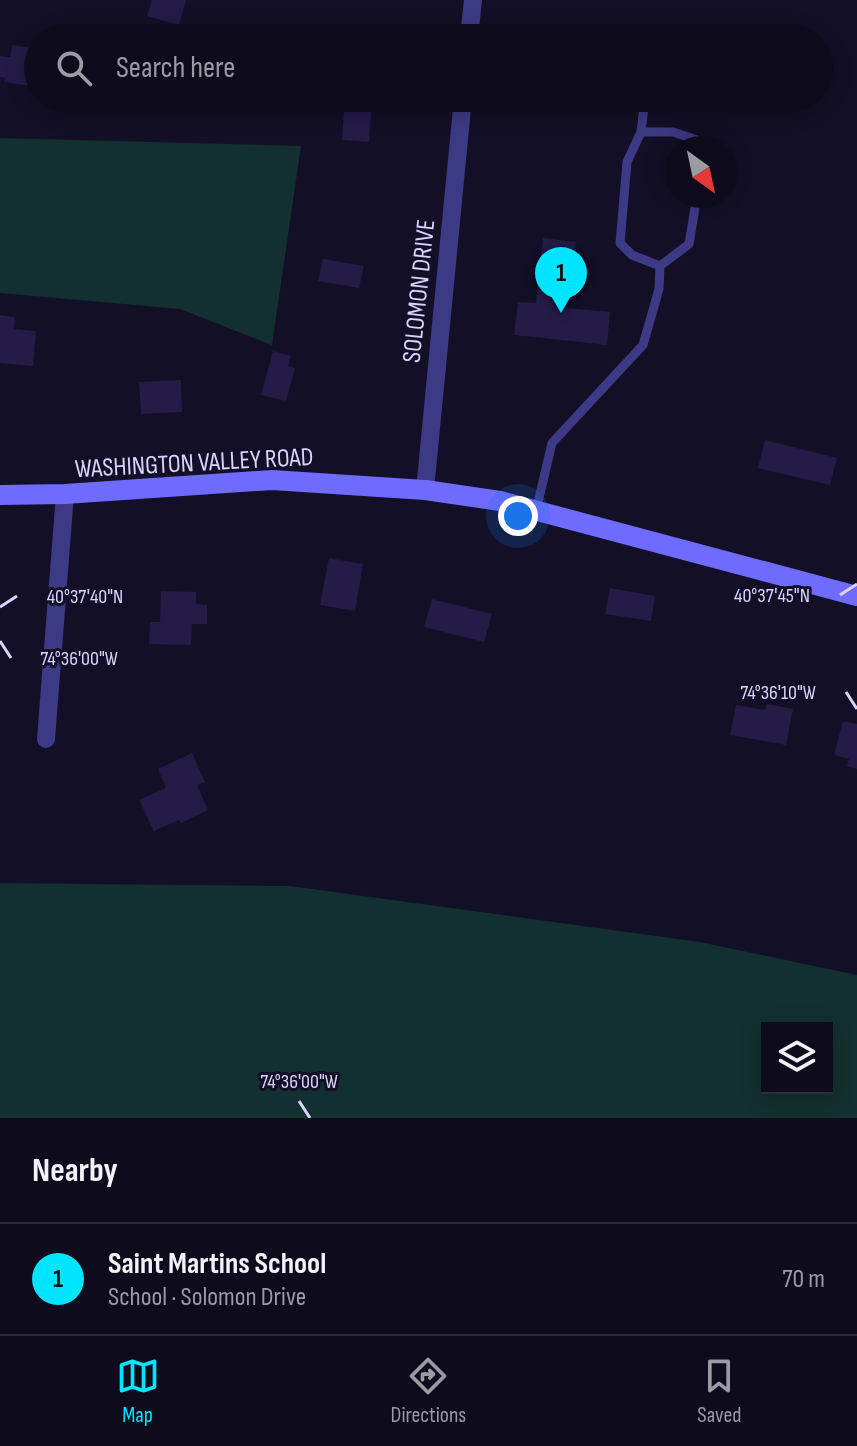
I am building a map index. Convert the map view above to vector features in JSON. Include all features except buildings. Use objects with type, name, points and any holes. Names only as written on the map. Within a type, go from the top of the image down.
[{"type":"street","points":[[470,24],[473,0]]},
{"type":"street","name":"SOLOMON DRIVE","points":[[425,490],[462,112]]},
{"type":"street","name":"WASHINGTON VALLEY ROAD","points":[[0,495],[65,494],[272,480],[425,490],[500,501],[857,596]]},
{"type":"street","points":[[46,739],[65,494]]},
{"type":"lane","points":[[643,112],[641,132],[627,162],[620,243],[632,255],[660,266]]},
{"type":"lane","points":[[641,132],[673,132],[685,136]]},
{"type":"lane","points":[[660,266],[689,244],[695,208]]},
{"type":"lane","points":[[536,511],[552,443],[643,345],[659,289],[660,266]]},
{"type":"green space","points":[[0,138],[301,146],[272,345],[180,309],[0,293]]},
{"type":"green space","points":[[0,883],[290,886],[700,942],[857,975],[857,1118],[0,1118]]},
{"type":"place","name":"Saint Martins School","points":[[561,313]]}]
